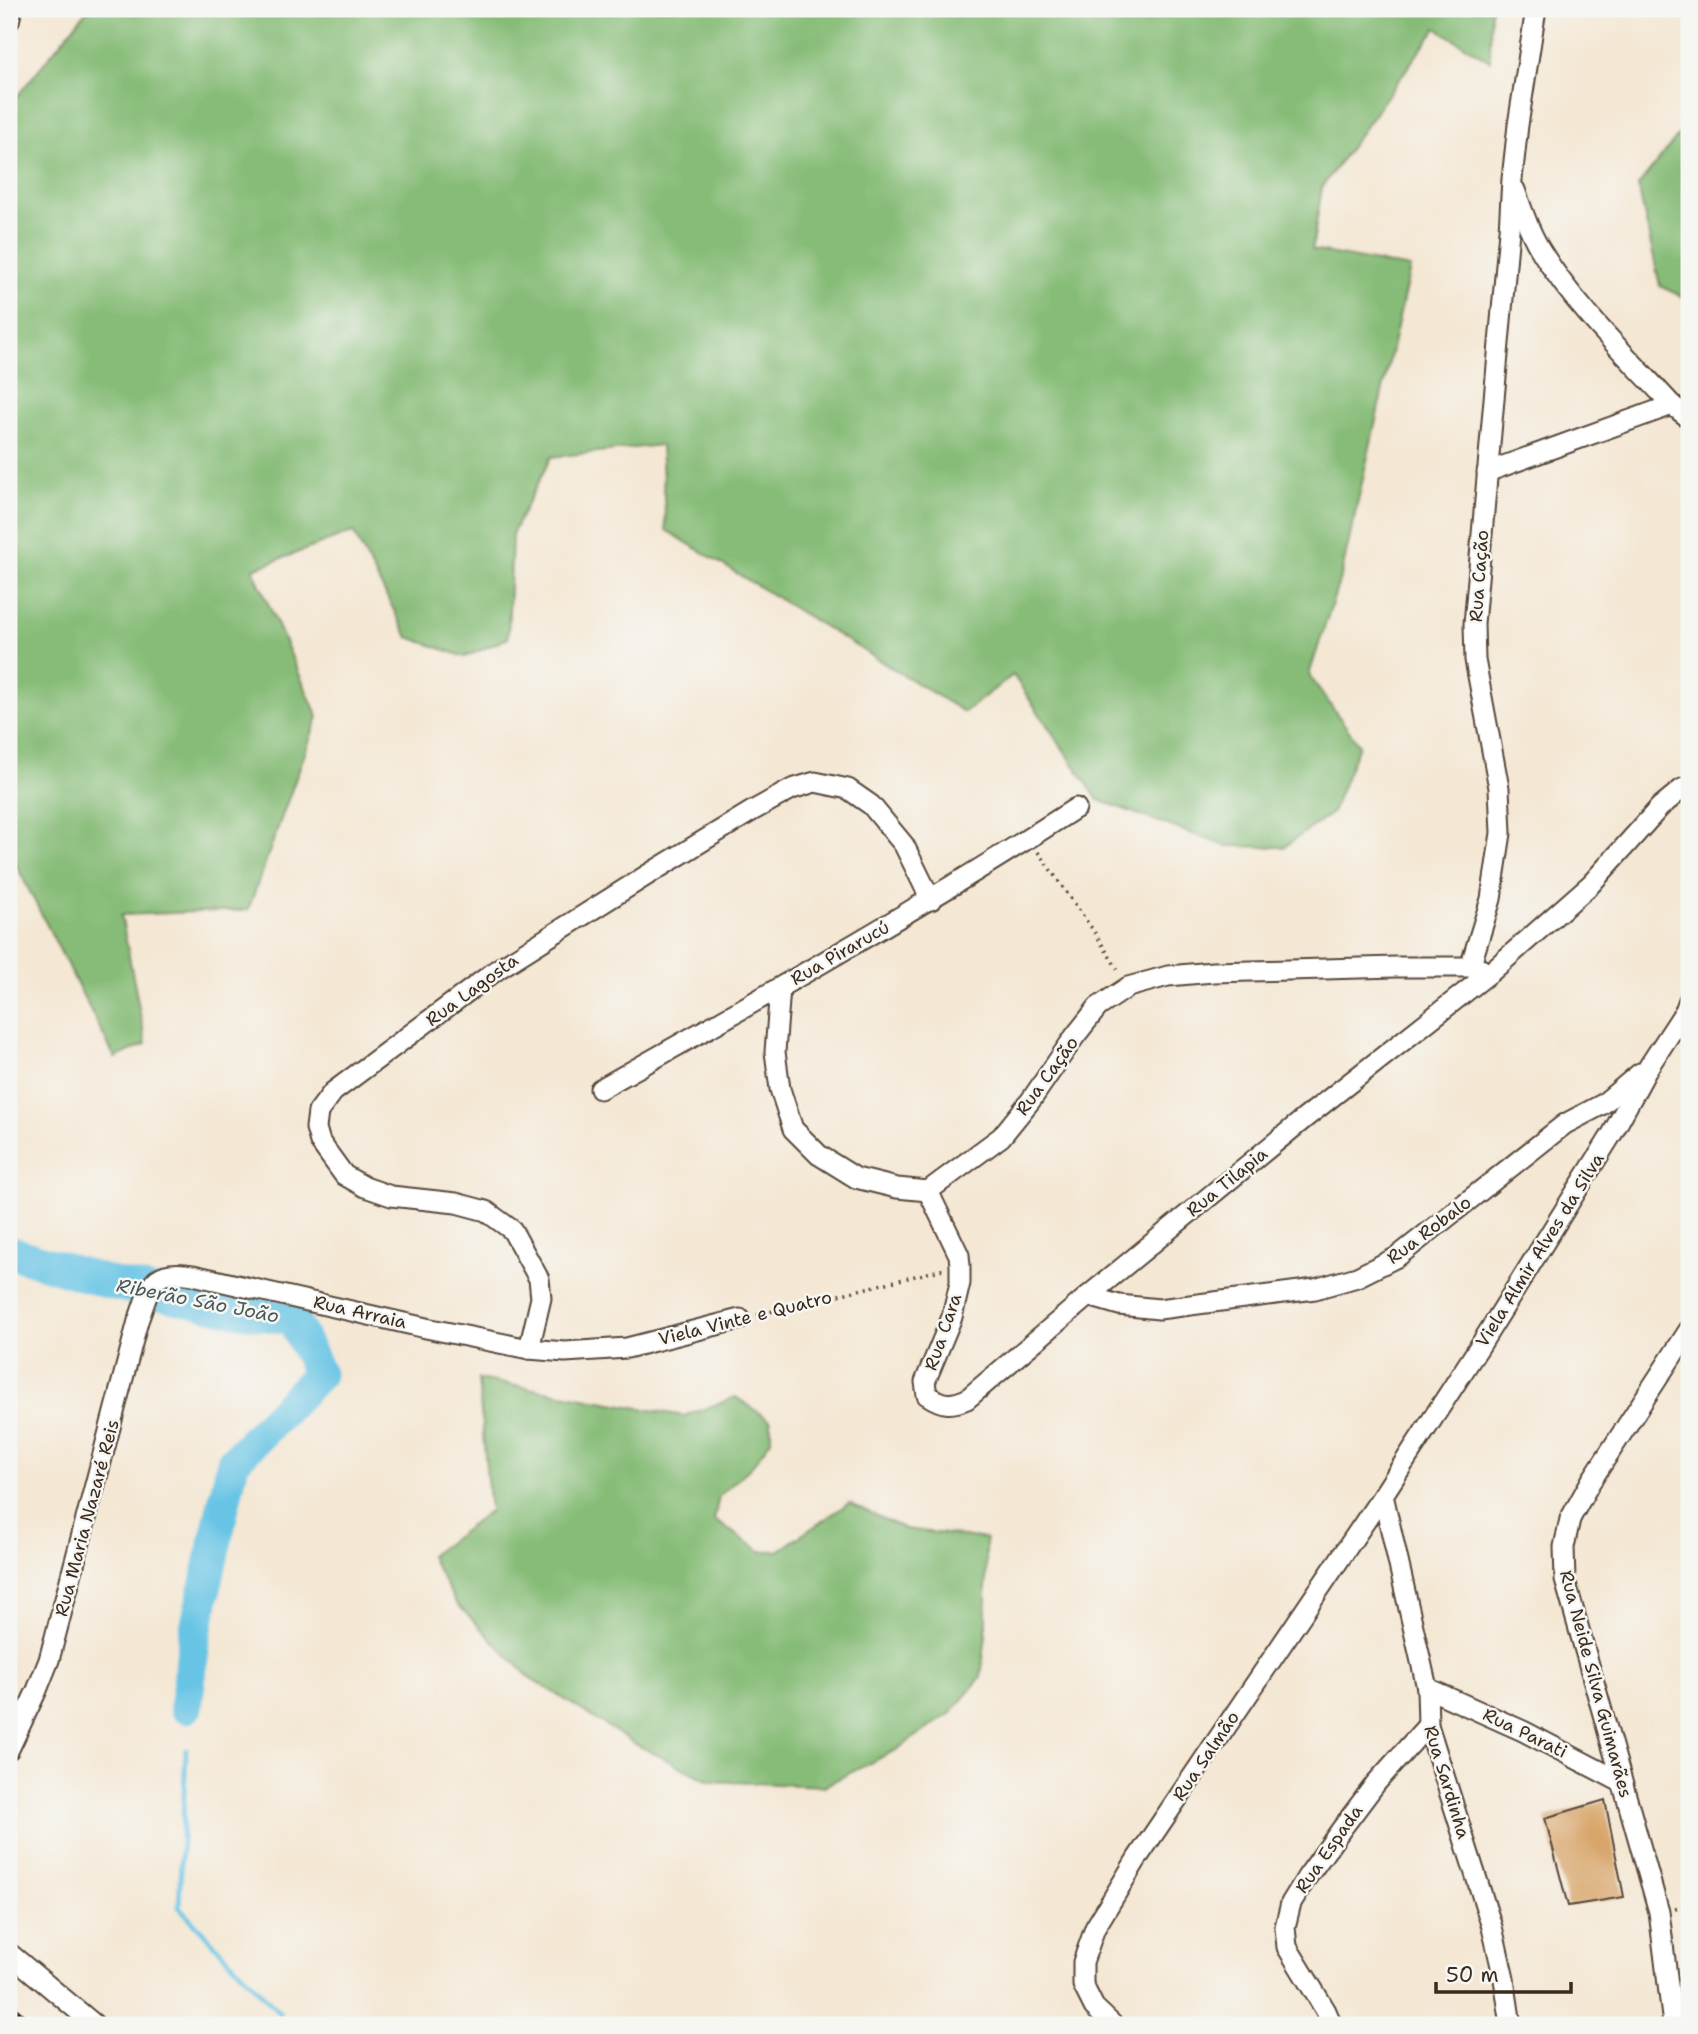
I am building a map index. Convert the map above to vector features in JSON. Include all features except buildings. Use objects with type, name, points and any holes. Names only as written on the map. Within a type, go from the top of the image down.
[{"type":"street","points":[[9,21],[12,9]]},
{"type":"street","name":"Rua Cação","points":[[1470,967],[1490,899],[1501,833],[1499,788],[1475,660],[1474,624],[1512,179],[1536,9]]},
{"type":"street","points":[[1512,179],[1527,225],[1543,255],[1579,302],[1672,405],[1689,418]]},
{"type":"street","points":[[1487,472],[1672,405]]},
{"type":"street","name":"Rua Lagosta","points":[[529,1349],[541,1298],[538,1279],[512,1230],[486,1212],[456,1203],[391,1196],[365,1187],[344,1175],[320,1142],[316,1128],[318,1112],[333,1093],[498,970],[663,865],[792,789],[815,782],[848,789],[871,805],[904,845],[931,900]]},
{"type":"street","name":"Rua Tilapia","points":[[967,1399],[1305,1118],[1492,971],[1591,884],[1660,807],[1689,786]]},
{"type":"street","name":"Rua Pirarucú","points":[[600,1089],[931,900],[1076,808]]},
{"type":"street","name":"Rua Cação","points":[[928,1191],[1001,1137],[1098,1007],[1128,987],[1168,976],[1213,972],[1396,967],[1470,967],[1492,971]]},
{"type":"street","points":[[780,988],[775,1052],[780,1089],[793,1129],[819,1155],[856,1178],[897,1188],[928,1191]]},
{"type":"street","name":"Viela Almir Alves da Silva","points":[[1383,1495],[1544,1246],[1612,1134],[1649,1066],[1685,1011],[1689,1000]]},
{"type":"street","name":"Rua Robalo","points":[[1088,1296],[1119,1305],[1159,1309],[1315,1289],[1357,1277],[1397,1257],[1565,1124],[1603,1104],[1649,1066]]},
{"type":"street","name":"Rua Cara","points":[[928,1191],[958,1255],[960,1283],[952,1317],[925,1382],[928,1395],[939,1403],[954,1405],[967,1399]]},
{"type":"street","name":"Rua Arraia","points":[[154,1282],[162,1274],[176,1272],[193,1275],[529,1349]]},
{"type":"street","name":"Rua Maria Nazaré Reis","points":[[9,1749],[14,1727],[49,1660],[138,1321],[154,1282]]},
{"type":"street","name":"Viela Vinte e Quatro","points":[[529,1349],[565,1352],[626,1348],[740,1319]]},
{"type":"street","name":"Rua Neide Silva Guimarães","points":[[1673,2025],[1659,1912],[1565,1580],[1564,1547],[1570,1519],[1591,1481],[1687,1341]]},
{"type":"street","name":"Rua Sardinha","points":[[1383,1495],[1427,1688],[1428,1725],[1492,1927],[1511,2025]]},
{"type":"street","name":"Rua Salmão","points":[[1113,2025],[1094,2007],[1083,1985],[1083,1962],[1095,1928],[1138,1857],[1383,1495]]},
{"type":"street","name":"Rua Parati","points":[[1427,1688],[1523,1731],[1621,1782]]},
{"type":"street","name":"Rua Espada","points":[[1332,2025],[1287,1947],[1285,1927],[1292,1903],[1307,1877],[1376,1783],[1428,1725]]},
{"type":"street","points":[[9,1953],[96,2025]]},
{"type":"path","points":[[1029,838],[1093,930],[1128,987]]},
{"type":"path","name":"Viela Vinte e Quatro","points":[[740,1319],[960,1266]]},
{"type":"green space","points":[[88,9],[1491,9],[1490,61],[1436,28],[1322,187],[1312,250],[1410,268],[1342,572],[1309,675],[1359,745],[1332,813],[1284,847],[1226,846],[1098,800],[1013,675],[964,712],[666,530],[661,445],[551,457],[512,534],[508,638],[465,657],[408,637],[353,532],[253,569],[318,717],[248,910],[121,915],[146,1044],[115,1058],[9,851],[9,106]]},
{"type":"green space","points":[[1689,122],[1689,300],[1660,286],[1638,186]]},
{"type":"green space","points":[[478,1379],[684,1416],[736,1397],[771,1421],[771,1440],[750,1468],[719,1496],[714,1520],[761,1551],[778,1551],[849,1503],[905,1529],[986,1539],[986,1635],[981,1677],[951,1713],[896,1750],[824,1786],[709,1781],[635,1744],[529,1677],[456,1603],[430,1556],[490,1511]]},
{"type":"waterway","name":"Riberão São João","points":[[9,1252],[110,1283],[235,1310],[293,1319],[319,1374],[233,1462],[195,1633],[186,1707]]},
{"type":"waterway","points":[[186,1750],[179,1907],[280,2013]]},
{"type":"railway","points":[[9,2004],[33,2025]]}]
